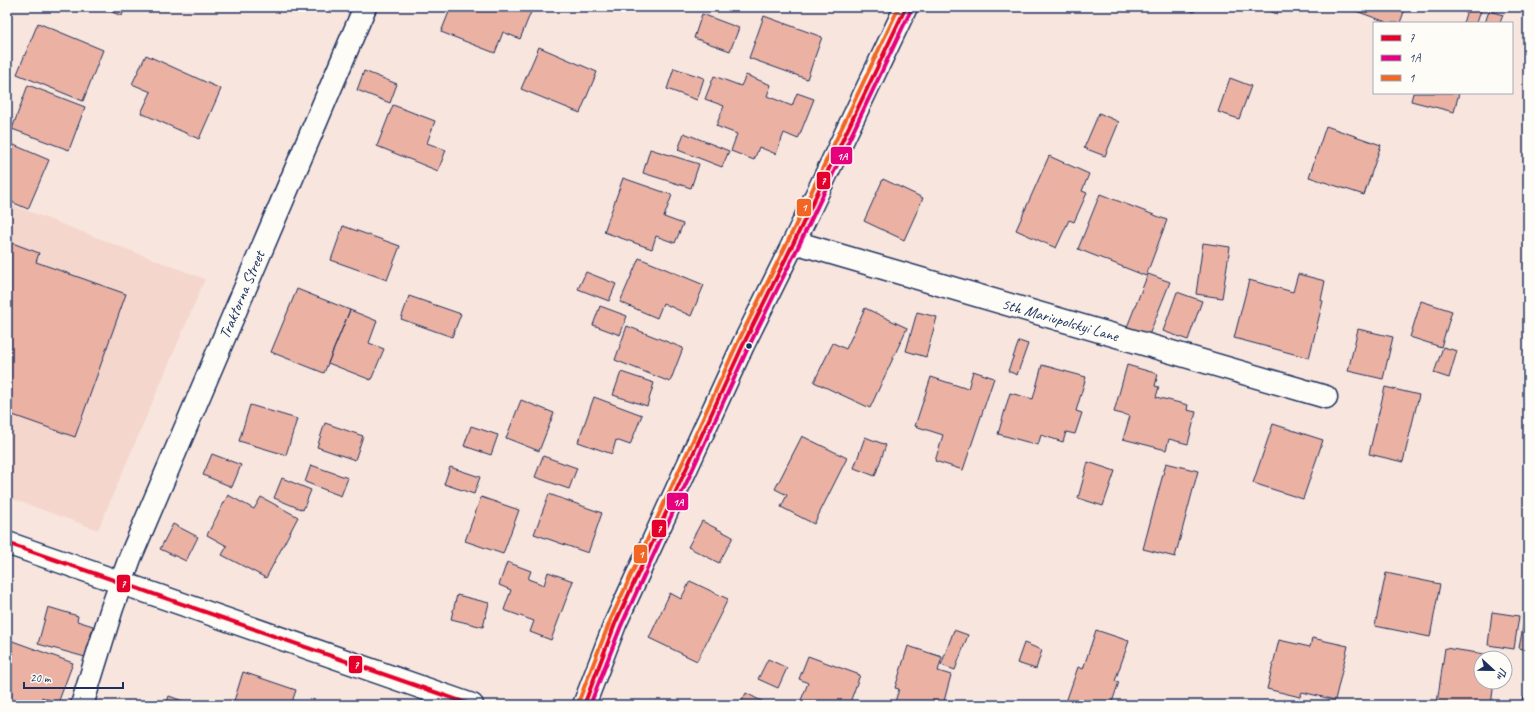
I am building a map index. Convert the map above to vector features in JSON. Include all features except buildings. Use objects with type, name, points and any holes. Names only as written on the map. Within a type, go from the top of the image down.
[{"type":"street","name":"Traktorna Street","points":[[82,705],[130,558],[365,7]]},
{"type":"street","points":[[584,705],[614,624],[743,345],[906,7]]},
{"type":"street","name":"5th Mariupolskyi Lane","points":[[794,242],[1326,397]]},
{"type":"street","points":[[7,543],[121,584],[472,705]]},
{"type":"shaded area","points":[[7,203],[205,279],[98,530],[7,497]]},
{"type":"transit line","name":"1","points":[[578,703],[610,621],[738,342],[789,239],[899,7]]},
{"type":"transit line","name":"7","points":[[584,705],[615,624],[743,345],[906,7]]},
{"type":"transit line","name":"1А","points":[[590,705],[621,626],[748,348],[911,10]]},
{"type":"transit line","name":"7","points":[[7,543],[472,705]]}]
